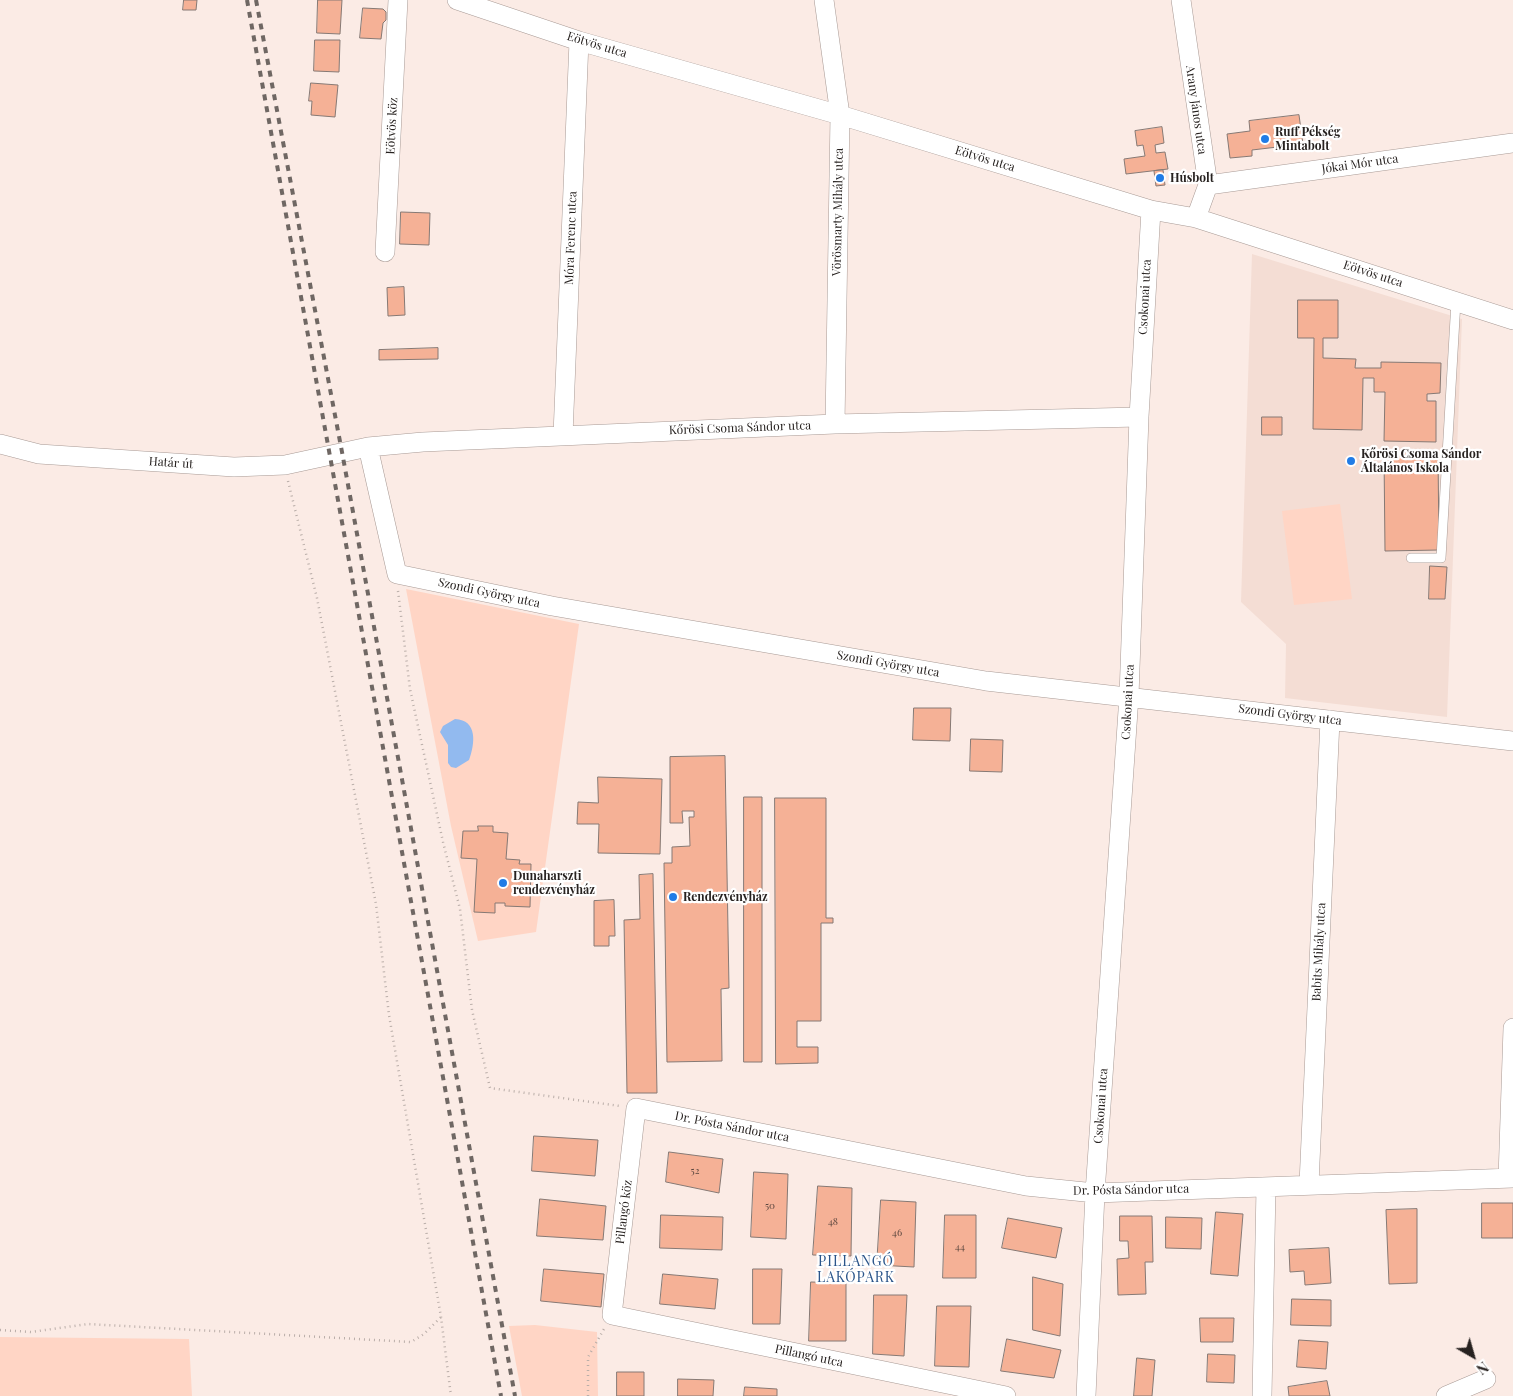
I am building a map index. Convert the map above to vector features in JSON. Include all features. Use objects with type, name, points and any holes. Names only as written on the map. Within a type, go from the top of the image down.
[{"type":"street","name":"Eötvös köz","points":[[385,252],[398,0]]},
{"type":"street","name":"Eötvös utca","points":[[457,0],[477,3],[579,41],[840,115],[1151,210],[1196,218],[1513,320]]},
{"type":"street","name":"Vörösmarty Mihály utca","points":[[824,0],[840,115],[835,424]]},
{"type":"street","name":"Arany János utca","points":[[1181,0],[1208,185],[1196,218]]},
{"type":"street","name":"Móra Ferenc utca","points":[[563,435],[579,41]]},
{"type":"street","name":"Jókai Mór utca","points":[[1208,185],[1513,143]]},
{"type":"street","name":"Csokonai utca","points":[[1086,1396],[1095,1193],[1129,696],[1139,417],[1151,210]]},
{"type":"street","name":"Kőrösi Csoma Sándor utca","points":[[342,452],[368,447],[423,442],[563,435],[835,424],[1139,417]]},
{"type":"street","name":"Határ út","points":[[0,444],[39,454],[234,467],[285,465],[342,452]]},
{"type":"street","points":[[368,447],[396,574]]},
{"type":"street","name":"Szondi György utca","points":[[396,574],[552,606],[986,681],[1513,741]]},
{"type":"street","name":"Babits Mihály utca","points":[[1309,1184],[1330,720]]},
{"type":"street","points":[[1510,1178],[1513,1028]]},
{"type":"street","name":"Dr. Pósta Sándor utca","points":[[636,1108],[1026,1186],[1095,1193],[1510,1178]]},
{"type":"street","name":"Pillangó köz","points":[[612,1315],[636,1108]]},
{"type":"street","points":[[1262,1396],[1266,1187]]},
{"type":"street","name":"Pillangó utca","points":[[612,1315],[1006,1396]]},
{"type":"street","points":[[1446,1396],[1486,1379]]},
{"type":"lane","points":[[1411,558],[1441,558],[1456,301]]},
{"type":"path","points":[[285,465],[317,598],[376,904],[389,1015],[441,1317],[451,1396]]},
{"type":"path","points":[[396,574],[410,689],[443,842],[460,909],[472,1010],[490,1088],[636,1108]]},
{"type":"path","points":[[588,1396],[588,1357],[612,1315]]},
{"type":"path","points":[[0,1330],[31,1332],[88,1324],[411,1342],[424,1334],[441,1317]]},
{"type":"shaded area","name":"Kőrösi Csoma Sándor Általános Iskola","points":[[1252,254],[1462,319],[1447,717],[1285,698],[1286,644],[1241,602]]},
{"type":"shaded area","points":[[1340,504],[1352,599],[1294,605],[1282,511]]},
{"type":"shaded area","points":[[406,589],[579,624],[536,932],[478,941],[451,826]]},
{"type":"shaded area","points":[[535,1325],[597,1332],[598,1396],[522,1396],[509,1326]]},
{"type":"shaded area","points":[[0,1337],[189,1339],[192,1396],[0,1396]]},
{"type":"water","points":[[455,719],[462,720],[468,724],[473,734],[473,747],[469,760],[456,768],[451,767],[448,763],[448,745],[440,732],[443,726]]},
{"type":"building","points":[[184,0],[197,0],[196,10],[183,10]]},
{"type":"building","points":[[318,0],[342,0],[340,34],[317,33]]},
{"type":"building","points":[[363,8],[383,9],[386,12],[381,39],[360,38]]},
{"type":"building","points":[[315,40],[340,40],[339,72],[314,71]]},
{"type":"building","points":[[311,83],[338,85],[335,117],[311,115],[312,101],[309,101]]},
{"type":"building","name":"Ruff Pékség Mintabolt","points":[[1299,115],[1303,144],[1252,150],[1252,156],[1230,158],[1227,134],[1250,131],[1249,121]]},
{"type":"building","points":[[1162,127],[1164,143],[1155,145],[1156,153],[1165,152],[1168,169],[1126,174],[1124,159],[1145,156],[1143,145],[1137,146],[1135,131]]},
{"type":"building","name":"Húsbolt","points":[[1163,170],[1165,185],[1156,186],[1154,171]]},
{"type":"building","points":[[401,212],[430,213],[429,245],[400,244]]},
{"type":"building","points":[[404,287],[405,315],[388,316],[387,288]]},
{"type":"building","points":[[1298,300],[1338,300],[1338,338],[1323,338],[1323,358],[1356,359],[1355,368],[1381,368],[1381,362],[1441,363],[1440,393],[1427,394],[1427,401],[1436,401],[1436,442],[1384,441],[1385,392],[1374,392],[1374,378],[1363,378],[1362,430],[1313,429],[1314,338],[1298,338]]},
{"type":"building","points":[[438,348],[438,359],[379,360],[379,350]]},
{"type":"building","points":[[1262,417],[1282,417],[1282,435],[1262,435]]},
{"type":"building","points":[[1438,452],[1439,550],[1385,551],[1384,453]]},
{"type":"building","points":[[1430,566],[1447,567],[1445,599],[1429,599]]},
{"type":"building","points":[[914,708],[951,708],[950,741],[913,740]]},
{"type":"building","points":[[971,739],[1003,740],[1002,772],[970,771]]},
{"type":"building","points":[[725,756],[729,988],[721,989],[722,1061],[667,1062],[664,863],[672,863],[672,847],[690,846],[689,817],[694,817],[694,811],[682,811],[683,823],[670,823],[670,757]]},
{"type":"building","points":[[598,777],[662,779],[660,854],[598,853],[599,824],[577,824],[578,802],[598,803]]},
{"type":"building","points":[[744,797],[762,797],[762,1062],[744,1062]]},
{"type":"building","points":[[775,798],[826,798],[826,918],[833,918],[833,923],[821,923],[821,1021],[797,1021],[797,1047],[818,1047],[818,1063],[776,1064]]},
{"type":"building","name":"Dunaharszti rendezvényház","points":[[478,826],[493,826],[493,832],[508,833],[506,859],[520,860],[519,864],[531,864],[530,907],[505,906],[505,903],[495,903],[495,913],[474,912],[477,859],[461,858],[463,831],[478,831]]},
{"type":"building","points":[[653,874],[657,1093],[627,1093],[624,920],[640,919],[639,875]]},
{"type":"building","points":[[614,900],[615,936],[609,936],[609,946],[594,946],[594,901]]},
{"type":"building","points":[[534,1136],[598,1140],[595,1176],[532,1171]]},
{"type":"building","points":[[669,1152],[723,1159],[719,1193],[666,1182]]},
{"type":"building","points":[[754,1172],[788,1174],[786,1239],[751,1237]]},
{"type":"building","points":[[818,1186],[852,1188],[851,1256],[813,1255]]},
{"type":"building","points":[[540,1199],[606,1206],[603,1240],[537,1236]]},
{"type":"building","points":[[881,1200],[916,1202],[914,1267],[877,1265]]},
{"type":"building","points":[[1482,1203],[1513,1203],[1513,1238],[1482,1238]]},
{"type":"building","points":[[1417,1209],[1417,1283],[1389,1284],[1386,1210]]},
{"type":"building","points":[[1216,1212],[1243,1214],[1238,1276],[1211,1274]]},
{"type":"building","points":[[661,1215],[723,1217],[722,1250],[660,1248]]},
{"type":"building","points":[[945,1215],[976,1215],[976,1278],[943,1278]]},
{"type":"building","points":[[1120,1216],[1152,1216],[1153,1262],[1145,1262],[1146,1294],[1118,1295],[1117,1259],[1129,1258],[1128,1241],[1120,1241]]},
{"type":"building","points":[[1166,1217],[1202,1218],[1201,1249],[1166,1248]]},
{"type":"building","points":[[1008,1218],[1062,1228],[1056,1258],[1002,1248]]},
{"type":"building","points":[[1329,1248],[1331,1283],[1305,1285],[1304,1271],[1290,1272],[1289,1250]]},
{"type":"building","points":[[544,1269],[604,1274],[601,1307],[541,1301]]},
{"type":"building","points":[[753,1269],[782,1269],[780,1324],[753,1324]]},
{"type":"building","points":[[663,1274],[718,1279],[715,1309],[660,1304]]},
{"type":"building","points":[[1033,1277],[1063,1284],[1060,1336],[1033,1330]]},
{"type":"building","points":[[811,1282],[846,1283],[846,1341],[809,1341]]},
{"type":"building","points":[[874,1295],[907,1295],[904,1356],[873,1354]]},
{"type":"building","points":[[1292,1299],[1331,1300],[1331,1326],[1291,1325]]},
{"type":"building","points":[[937,1306],[971,1306],[969,1367],[935,1366]]},
{"type":"building","points":[[1200,1318],[1234,1318],[1233,1342],[1201,1342]]},
{"type":"building","points":[[1007,1339],[1061,1350],[1054,1378],[1001,1371]]},
{"type":"building","points":[[1299,1340],[1328,1342],[1326,1369],[1297,1367]]},
{"type":"building","points":[[1208,1354],[1235,1355],[1234,1383],[1207,1382]]},
{"type":"building","points":[[1137,1358],[1155,1360],[1152,1396],[1134,1396]]},
{"type":"building","points":[[617,1372],[644,1372],[644,1396],[617,1396]]},
{"type":"building","points":[[678,1379],[714,1380],[713,1396],[678,1396]]},
{"type":"building","points":[[1327,1381],[1330,1396],[1289,1396],[1288,1387]]},
{"type":"building","points":[[745,1387],[777,1389],[777,1396],[744,1396]]},
{"type":"railway","points":[[247,0],[501,1396]]},
{"type":"railway","points":[[256,0],[342,452],[515,1396]]},
{"type":"place","name":"Ruff Pékség Mintabolt","points":[[1265,139]]},
{"type":"place","name":"Húsbolt","points":[[1160,178]]},
{"type":"place","name":"Kőrösi Csoma Sándor Általános Iskola","points":[[1351,461]]},
{"type":"place","name":"Dunaharszti rendezvényház","points":[[503,883]]},
{"type":"place","name":"Rendezvényház","points":[[673,897]]},
{"type":"district","name":"PILLANGÓ LAKÓPARK","points":[[856,1270]]}]
